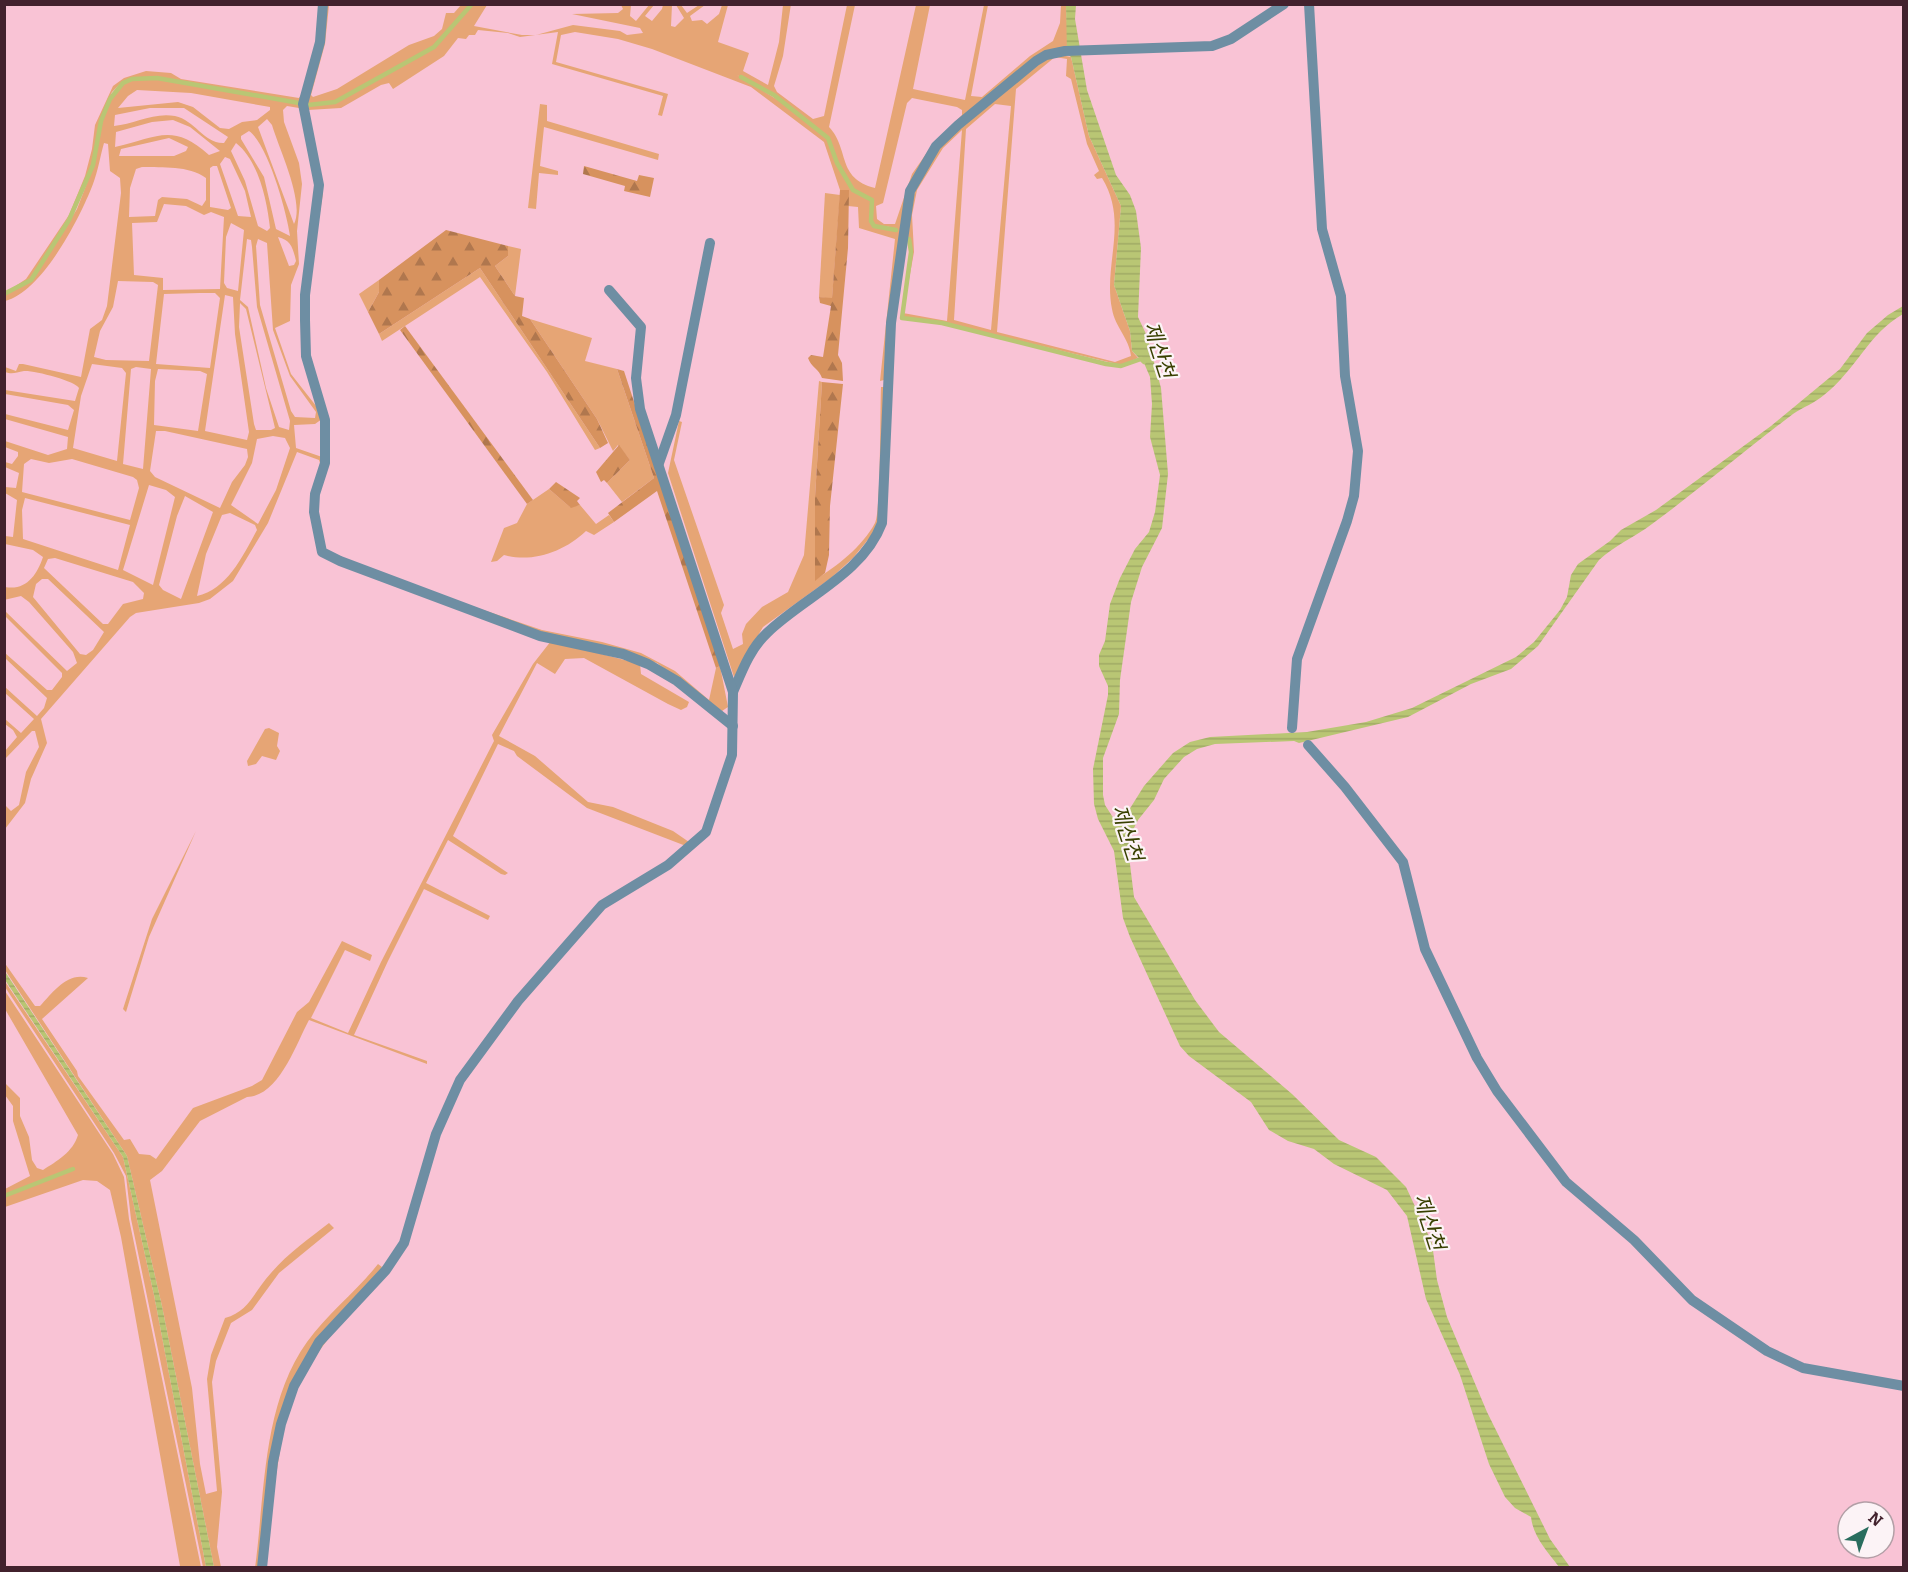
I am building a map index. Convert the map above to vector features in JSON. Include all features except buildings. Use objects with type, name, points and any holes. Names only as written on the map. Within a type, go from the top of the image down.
[{"type":"street","points":[[324,4],[321,42],[303,104],[319,185],[305,295],[305,320],[306,356],[325,420],[326,457],[315,494],[314,512],[322,552],[340,561],[540,636],[606,650],[648,664],[677,681],[732,726]]},
{"type":"street","points":[[262,1568],[273,1462],[281,1424],[294,1386],[319,1342],[386,1270],[404,1243],[436,1134],[460,1080],[512,1009],[602,905],[668,865],[706,832],[732,755],[734,692],[748,658],[766,633],[847,570],[874,541],[882,523],[891,323],[907,201],[919,173],[936,147],[979,107],[1046,55],[1065,51],[1212,46],[1232,39],[1284,4]]},
{"type":"street","points":[[1292,728],[1297,659],[1347,521],[1354,496],[1358,451],[1345,375],[1341,296],[1322,229],[1308,4]]},
{"type":"street","points":[[659,463],[676,415],[710,243]]},
{"type":"street","points":[[609,291],[641,327],[636,378],[640,409],[734,692]]},
{"type":"street","points":[[1308,745],[1345,787],[1402,862],[1425,949],[1477,1058],[1492,1084],[1566,1182],[1640,1246],[1692,1300],[1767,1351],[1803,1368],[1904,1386]]},
{"type":"shaded area","points":[[473,4],[487,5],[474,26],[522,35],[535,35],[520,37],[508,33],[478,30],[475,35],[469,35],[466,39],[458,38],[444,56],[393,89],[389,83],[381,85],[341,108],[308,110],[323,193],[308,290],[319,212],[306,104],[325,5],[329,5],[325,44],[311,95],[313,97],[337,89],[409,45],[434,36],[442,29],[446,13],[454,13],[461,5],[470,5],[434,46],[334,101],[308,106],[335,103],[435,48]]},
{"type":"shaded area","points":[[791,4],[783,56],[774,86],[777,92],[813,119],[824,116],[847,5],[855,5],[829,127],[840,144],[845,162],[854,177],[875,188],[916,5],[930,5],[913,89],[965,100],[984,5],[988,5],[971,96],[982,97],[1030,56],[1053,41],[1060,23],[1061,5],[1066,5],[1068,42],[1067,47],[978,105],[913,179],[884,380],[880,381],[895,239],[859,228],[858,207],[848,206],[848,191],[840,190],[824,142],[751,87],[652,49],[618,39],[575,32],[561,35],[556,62],[668,94],[662,116],[658,115],[663,96],[552,64],[558,32],[537,35],[573,25],[620,31],[627,35],[643,33],[640,28],[572,14],[618,13],[623,9],[621,5],[631,5],[630,16],[636,21],[649,5],[654,5],[645,16],[652,21],[663,5],[672,5],[671,26],[675,27],[684,18],[676,5],[681,5],[687,13],[699,5],[705,5],[690,16],[692,21],[702,20],[707,24],[719,14],[722,5],[728,5],[718,42],[749,53],[743,71],[768,85],[779,42],[783,5]],"holes":[[[737,75],[775,95],[793,110]],[[912,98],[957,107],[962,110],[962,115],[933,144],[912,174],[895,224],[884,224],[877,219],[876,206],[883,203],[907,103]],[[796,111],[829,138],[838,162],[854,189],[873,199],[872,221],[875,225],[890,227],[897,231],[874,227],[870,221],[871,200],[852,190],[836,163],[827,139]]]},
{"type":"shaded area","points":[[1056,54],[1071,57],[1089,136],[1121,206],[1114,285],[1130,331],[1132,351],[1138,358],[1121,365],[941,322],[902,317],[912,252],[910,239],[906,236],[910,210],[916,189],[924,170],[934,154],[962,125]],"holes":[[[1055,57],[1067,59],[1066,76],[1071,79],[1087,144],[1099,171],[1094,175],[1097,179],[1102,178],[1110,194],[1114,211],[1110,292],[1112,309],[1131,356],[1115,362],[997,332],[1016,89]],[[995,104],[1011,106],[991,330],[954,320],[966,129]],[[962,130],[947,321],[903,313],[914,252],[912,215],[917,190],[943,148]]]},
{"type":"shaded area","points":[[146,71],[171,73],[181,79],[299,98],[306,87],[302,111],[307,132],[299,108],[287,106],[283,110],[284,122],[299,163],[302,184],[297,231],[299,264],[291,285],[290,321],[275,328],[291,374],[320,411],[322,419],[315,424],[294,425],[296,448],[322,457],[321,466],[319,460],[297,452],[268,523],[233,581],[210,599],[199,603],[136,613],[130,617],[41,719],[47,743],[31,779],[25,803],[5,829],[4,804],[11,811],[19,805],[26,772],[39,747],[35,731],[32,731],[5,759],[5,751],[17,737],[13,730],[5,724],[5,719],[21,733],[34,719],[5,693],[5,687],[37,716],[44,708],[47,698],[5,658],[5,653],[47,690],[52,690],[62,677],[62,673],[5,616],[5,611],[67,671],[77,663],[73,652],[29,602],[21,596],[4,600],[5,587],[19,587],[25,584],[34,575],[43,557],[33,550],[5,544],[5,536],[13,537],[17,500],[5,493],[5,487],[16,488],[19,473],[5,467],[5,462],[12,464],[18,452],[5,447],[5,441],[48,455],[67,449],[68,437],[5,419],[5,414],[68,430],[74,410],[68,405],[5,394],[5,390],[75,401],[79,388],[63,379],[36,372],[8,373],[5,372],[5,367],[16,371],[19,364],[23,364],[81,377],[90,329],[102,320],[107,306],[121,193],[120,178],[110,171],[108,144],[104,143],[95,179],[87,198],[58,252],[33,284],[19,295],[5,301],[5,295],[32,281],[77,209],[94,165],[102,121],[114,93],[123,84],[132,80],[157,79],[300,103],[158,77],[132,78],[122,82],[112,92],[100,120],[92,164],[75,207],[30,279],[5,293],[26,279],[69,215],[85,176],[95,125],[113,86],[124,78]],"holes":[[[137,90],[191,93],[270,107],[270,110],[257,120],[242,122],[229,129],[220,128],[193,107],[178,102],[118,108],[128,96]],[[150,108],[184,108],[228,137],[224,143],[211,140],[182,118],[167,115],[114,126],[115,115]],[[267,119],[272,125],[285,161],[296,203],[294,224],[258,127]],[[173,120],[190,127],[220,151],[209,155],[185,139],[164,135],[115,147],[116,132],[152,122]],[[249,131],[256,138],[270,164],[281,196],[290,236],[276,229],[264,177],[241,139],[241,136]],[[169,138],[188,147],[186,151],[174,156],[119,156],[121,149]],[[236,143],[251,160],[260,182],[269,217],[270,228],[267,231],[258,226],[245,181],[231,151]],[[225,157],[230,159],[245,191],[251,217],[238,216],[220,164]],[[213,166],[217,166],[231,208],[228,210],[210,207],[210,168]],[[142,167],[175,168],[191,171],[206,178],[206,200],[202,206],[187,199],[162,197],[158,200],[155,216],[129,217],[130,188],[136,169]],[[164,204],[186,206],[204,215],[211,212],[224,217],[220,289],[163,290],[163,278],[134,275],[132,223],[157,222]],[[231,223],[244,230],[238,291],[227,288],[224,283],[226,237]],[[278,237],[289,242],[296,261],[294,265],[289,266]],[[247,239],[251,240],[257,307],[290,421],[289,430],[279,427],[266,388],[248,307],[240,300]],[[258,239],[267,243],[273,330],[290,376],[316,412],[315,418],[295,417],[291,411],[260,305],[256,246]],[[118,281],[153,282],[158,285],[149,361],[106,360],[94,357],[100,331],[113,307]],[[215,293],[220,298],[210,368],[156,364],[164,294]],[[225,295],[233,297],[235,334],[249,432],[247,440],[205,431]],[[240,303],[246,309],[275,428],[256,430],[254,424],[239,327]],[[92,364],[122,368],[126,373],[117,461],[73,448],[81,396]],[[136,367],[151,369],[143,469],[123,464],[131,369]],[[158,369],[200,371],[207,374],[198,431],[154,425],[155,381]],[[156,431],[247,449],[248,457],[245,465],[232,482],[220,508],[155,477],[150,471]],[[273,436],[285,438],[290,448],[276,490],[258,524],[231,505],[252,463],[257,439]],[[31,459],[49,463],[72,459],[133,477],[137,480],[139,488],[130,520],[22,492],[24,464]],[[149,485],[166,490],[175,497],[153,585],[123,570]],[[185,496],[213,512],[181,599],[163,590],[159,585],[177,516]],[[25,498],[130,525],[118,570],[23,539],[22,510]],[[230,513],[255,525],[257,530],[233,570],[208,593],[197,596],[206,554],[222,515]],[[55,558],[133,582],[144,593],[143,599],[123,604],[108,624],[103,624],[44,568],[48,559]],[[42,579],[48,579],[104,632],[93,650],[86,655],[80,654],[33,597],[36,584]]]},
{"type":"shaded area","points":[[540,104],[547,105],[547,121],[659,154],[658,160],[544,127],[540,166],[558,171],[558,175],[539,173],[536,209],[528,208]]},
{"type":"shaded area","points":[[825,193],[840,195],[832,299],[819,297]]},
{"type":"shaded area","points":[[508,246],[521,249],[515,296],[495,266],[508,256]]},
{"type":"shaded area","points":[[480,268],[600,448],[595,450],[547,372],[480,277],[382,341],[379,334]]},
{"type":"shaded area","points":[[379,280],[379,292],[368,312],[359,294]]},
{"type":"shaded area","points":[[530,319],[592,338],[585,361],[617,369],[654,478],[622,502],[607,483],[630,460],[618,445],[613,451],[597,419]]},
{"type":"shaded area","points":[[819,381],[822,382],[815,497],[815,580],[848,555],[870,532],[875,523],[879,480],[881,387],[884,387],[882,515],[875,531],[853,558],[831,578],[763,627],[734,677],[668,473],[679,421],[682,422],[674,460],[724,605],[721,613],[733,649],[743,644],[742,634],[746,624],[762,607],[788,592],[804,555]]},
{"type":"shaded area","points":[[549,489],[570,507],[580,505],[596,524],[609,515],[614,522],[594,535],[586,531],[568,545],[547,554],[526,558],[504,555],[497,561],[491,562],[504,528],[517,523],[527,504]]},
{"type":"shaded area","points":[[460,602],[542,630],[602,642],[641,653],[675,671],[709,700],[716,668],[720,666],[728,707],[722,711],[657,663],[542,633]]},
{"type":"shaded area","points":[[551,641],[640,664],[641,674],[689,702],[687,707],[681,710],[668,704],[584,658],[565,659],[555,674],[537,663],[499,736],[535,756],[588,802],[613,807],[673,831],[689,842],[686,846],[587,808],[517,756],[514,751],[498,744],[453,836],[508,873],[501,874],[448,840],[426,883],[490,916],[488,920],[424,889],[354,1035],[427,1061],[427,1064],[309,1020],[277,1079],[258,1094],[247,1097],[200,1121],[162,1171],[150,1180],[192,1388],[200,1464],[206,1494],[217,1491],[207,1379],[211,1355],[225,1318],[240,1311],[271,1273],[299,1246],[329,1223],[334,1228],[279,1273],[252,1310],[231,1323],[216,1361],[212,1382],[222,1492],[217,1547],[221,1567],[214,1567],[162,1306],[127,1156],[5,970],[4,962],[35,1006],[40,1006],[67,980],[88,978],[42,1019],[77,1071],[78,1076],[124,1140],[130,1139],[139,1154],[150,1155],[156,1159],[193,1108],[262,1080],[297,1012],[309,1002],[342,941],[372,955],[370,961],[345,950],[311,1018],[348,1033],[381,962],[494,741],[492,735],[533,664]]},
{"type":"shaded area","points":[[269,728],[279,733],[277,746],[280,751],[276,760],[262,756],[256,764],[248,766],[247,761],[265,729]]},
{"type":"shaded area","points":[[196,831],[149,937],[126,1012],[123,1009],[152,919]]},
{"type":"shaded area","points":[[4,980],[123,1157],[154,1295],[206,1567],[203,1567],[131,1219],[126,1176],[114,1153],[5,987]]},
{"type":"shaded area","points":[[5,991],[113,1154],[124,1177],[129,1219],[201,1567],[180,1566],[121,1237],[110,1190],[97,1181],[83,1180],[5,1207],[5,1197],[73,1170],[5,1195],[5,1189],[30,1176],[13,1121],[13,1106],[5,1095],[5,1083],[20,1098],[20,1116],[29,1137],[32,1160],[37,1168],[43,1170],[64,1156],[78,1135],[5,1009]]},
{"type":"shaded area","points":[[378,1264],[382,1267],[290,1390],[261,1567],[255,1568],[268,1451],[281,1393],[292,1367],[307,1342]]},
{"type":"green space","points":[[584,166],[637,181],[639,175],[654,178],[650,197],[624,191],[625,186],[583,174]]},
{"type":"green space","points":[[840,190],[849,190],[848,248],[838,355],[842,363],[843,381],[822,378],[808,358],[811,355],[823,357],[831,306],[820,303],[819,297],[832,298]]},
{"type":"green space","points":[[446,230],[508,246],[508,256],[495,266],[515,296],[524,298],[522,316],[530,319],[597,419],[608,443],[600,448],[480,268],[379,334],[368,312],[379,292],[379,280]]},
{"type":"green space","points":[[405,326],[533,500],[527,504],[400,330]]},
{"type":"green space","points":[[617,369],[624,371],[720,666],[716,668],[657,491],[614,522],[608,513],[654,478]]},
{"type":"green space","points":[[822,382],[843,384],[830,506],[829,555],[825,573],[815,581],[815,497]]},
{"type":"green space","points":[[619,445],[630,460],[607,483],[604,480],[601,482],[596,472]]},
{"type":"green space","points":[[556,482],[580,498],[577,501],[580,505],[571,508],[549,489]]},
{"type":"water","name":"제산천","points":[[1066,5],[1076,5],[1075,19],[1087,90],[1116,175],[1130,195],[1136,211],[1141,248],[1138,317],[1147,336],[1161,388],[1168,474],[1162,528],[1142,567],[1131,602],[1120,680],[1119,714],[1103,758],[1103,795],[1105,805],[1114,819],[1129,810],[1144,786],[1173,753],[1190,742],[1210,737],[1307,732],[1366,722],[1412,708],[1516,657],[1534,642],[1560,610],[1567,597],[1571,575],[1578,564],[1610,541],[1621,530],[1656,510],[1771,426],[1840,369],[1867,333],[1888,315],[1903,306],[1903,314],[1880,332],[1845,375],[1824,395],[1793,414],[1670,511],[1599,560],[1538,646],[1511,669],[1471,684],[1408,717],[1299,743],[1294,741],[1215,744],[1197,749],[1184,757],[1164,779],[1154,800],[1138,820],[1129,842],[1134,897],[1195,1000],[1219,1032],[1292,1094],[1339,1140],[1376,1157],[1406,1187],[1432,1243],[1437,1280],[1447,1317],[1487,1412],[1550,1539],[1570,1567],[1559,1567],[1538,1538],[1531,1517],[1515,1508],[1505,1497],[1489,1464],[1460,1375],[1426,1299],[1407,1216],[1387,1190],[1334,1164],[1314,1149],[1288,1141],[1269,1130],[1251,1102],[1189,1056],[1180,1046],[1123,918],[1114,851],[1098,819],[1094,804],[1093,769],[1108,695],[1108,686],[1099,666],[1099,655],[1105,641],[1110,604],[1120,578],[1135,549],[1149,532],[1155,512],[1160,475],[1150,437],[1152,404],[1150,377],[1144,363],[1132,351],[1130,331],[1114,285],[1121,206],[1089,136],[1071,57],[1067,54]]},
{"type":"water","points":[[4,970],[127,1156],[162,1306],[214,1567],[206,1567],[154,1295],[123,1157],[5,980]]},
{"type":"waterway","points":[[308,105],[335,102],[434,47],[472,4]]},
{"type":"waterway","points":[[741,77],[774,95],[828,138],[837,163],[853,190],[872,200],[871,221],[874,226],[896,230]]},
{"type":"waterway","points":[[4,294],[31,280],[69,220],[93,165],[101,121],[110,99],[123,83],[132,79],[157,78],[299,103]]},
{"type":"waterway","name":"제산천","points":[[909,239],[911,252],[902,318],[942,323],[1106,364],[1121,366],[1141,359],[1144,362]]},
{"type":"waterway","points":[[4,1196],[73,1169]]}]
